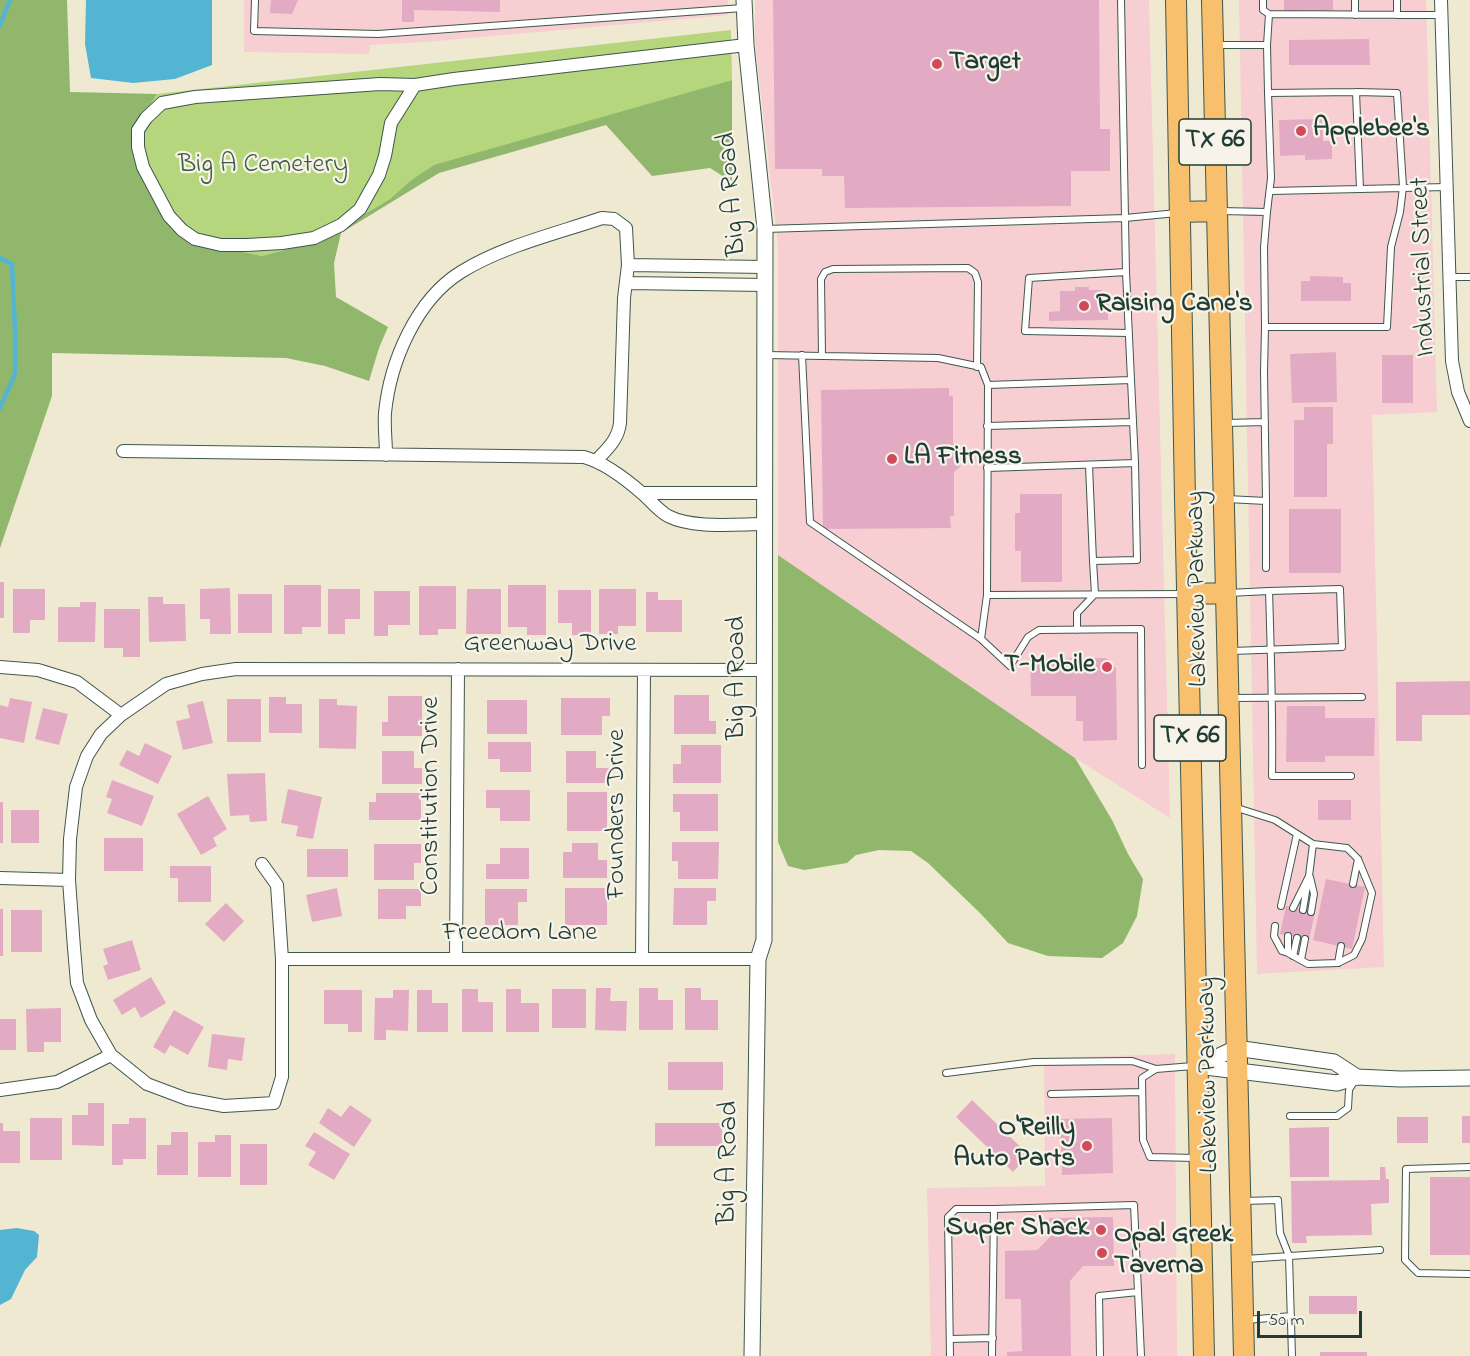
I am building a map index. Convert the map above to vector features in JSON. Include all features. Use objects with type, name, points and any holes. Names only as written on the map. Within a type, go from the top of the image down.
[{"type":"main road","name":"Lakeview Parkway","points":[[1176,0],[1204,1356]]},
{"type":"main road","name":"Lakeview Parkway","points":[[1208,4],[1213,45],[1244,1356]]},
{"type":"main road","points":[[1180,212],[1217,212]]},
{"type":"main road","points":[[1187,594],[1226,593]]},
{"type":"street","name":"Industrial Street","points":[[1441,0],[1452,361],[1458,392],[1470,421]]},
{"type":"street","name":"Big A Road","points":[[745,4],[746,45],[765,229],[764,940],[758,959],[753,1356]]},
{"type":"street","points":[[415,85],[391,123],[379,175],[360,209],[341,225],[314,238],[247,245],[221,245],[195,239],[182,230],[170,216],[143,168],[138,147],[138,130],[146,118],[162,103],[195,97],[380,84],[415,85],[746,45]]},
{"type":"street","points":[[386,455],[385,415],[393,373],[402,345],[429,301],[459,273],[506,250],[602,218],[614,219],[626,228],[628,265],[624,298],[619,432],[596,460]]},
{"type":"street","points":[[628,265],[765,267]]},
{"type":"street","points":[[627,284],[765,285]]},
{"type":"street","points":[[123,451],[584,457],[596,460],[642,493],[665,514],[675,519],[698,524],[765,524]]},
{"type":"street","points":[[642,493],[765,494]]},
{"type":"street","points":[[0,667],[38,670],[77,682],[121,715]]},
{"type":"street","name":"Greenway Drive","points":[[111,1055],[91,1020],[77,983],[69,880],[75,787],[87,756],[101,734],[121,715],[166,684],[202,674],[236,669],[765,670]]},
{"type":"street","name":"Constitution Drive","points":[[456,959],[458,669]]},
{"type":"street","name":"Founders Drive","points":[[642,959],[644,670]]},
{"type":"street","points":[[0,1090],[57,1082],[111,1055],[147,1084],[187,1099],[224,1106],[274,1103],[282,1077],[282,959],[277,885],[262,864]]},
{"type":"street","points":[[0,878],[69,880]]},
{"type":"street","name":"Freedom Lane","points":[[282,959],[758,959]]},
{"type":"street","points":[[1197,1066],[1236,1048],[1334,1062],[1357,1077]]},
{"type":"street","points":[[1197,1066],[1337,1083],[1357,1077],[1470,1078]]},
{"type":"lane","points":[[255,0],[254,31],[378,34],[745,4]]},
{"type":"lane","points":[[1093,561],[1137,560],[1126,272],[1121,0]]},
{"type":"lane","points":[[1263,0],[1263,10],[1269,14],[1441,15]]},
{"type":"lane","points":[[1355,0],[1355,15]]},
{"type":"lane","points":[[1397,0],[1397,15]]},
{"type":"lane","points":[[1266,568],[1264,247],[1270,190],[1267,45],[1269,14]]},
{"type":"lane","points":[[1213,45],[1267,45]]},
{"type":"lane","points":[[1356,92],[1360,189]]},
{"type":"lane","points":[[1265,327],[1387,327],[1391,247],[1400,212],[1403,187],[1397,93],[1269,93]]},
{"type":"lane","points":[[1270,190],[1446,187]]},
{"type":"lane","points":[[765,229],[1125,218],[1180,212]]},
{"type":"lane","points":[[1217,212],[1267,212]]},
{"type":"lane","points":[[822,356],[822,279],[825,272],[833,269],[968,268],[975,273],[978,282],[977,367]]},
{"type":"lane","points":[[1126,272],[1029,278],[1025,331],[1129,333]]},
{"type":"lane","points":[[1449,277],[1470,277]]},
{"type":"lane","points":[[765,355],[938,358],[981,368],[988,385],[987,595],[981,639]]},
{"type":"lane","points":[[802,355],[810,522],[981,639],[1010,666],[1028,637],[1039,630],[1141,629],[1142,765]]},
{"type":"lane","points":[[988,385],[1131,380]]},
{"type":"lane","points":[[987,426],[1133,422]]},
{"type":"lane","points":[[1222,423],[1265,422]]},
{"type":"lane","points":[[987,468],[1135,464]]},
{"type":"lane","points":[[1077,630],[1077,613],[1095,594],[1089,465]]},
{"type":"lane","points":[[1224,499],[1266,501]]},
{"type":"lane","points":[[1226,593],[1341,589],[1342,647],[1227,651]]},
{"type":"lane","points":[[1269,591],[1273,698],[1272,776],[1351,776]]},
{"type":"lane","points":[[987,595],[1187,594]]},
{"type":"lane","points":[[1228,698],[1362,697]]},
{"type":"lane","points":[[1231,806],[1275,820],[1313,844],[1347,848],[1358,859],[1372,892],[1362,939],[1354,955],[1338,963],[1308,964],[1282,951],[1274,936],[1275,926]]},
{"type":"lane","points":[[1281,906],[1297,834]]},
{"type":"lane","points":[[1303,910],[1313,844]]},
{"type":"lane","points":[[1353,885],[1358,859]]},
{"type":"lane","points":[[1293,908],[1309,876]]},
{"type":"lane","points":[[1309,876],[1314,894],[1311,912]]},
{"type":"lane","points":[[1288,936],[1291,955]]},
{"type":"lane","points":[[1291,955],[1297,938]]},
{"type":"lane","points":[[1301,960],[1305,939]]},
{"type":"lane","points":[[1338,963],[1341,946]]},
{"type":"lane","points":[[946,1073],[1034,1062],[1132,1061],[1156,1069],[1197,1066]]},
{"type":"lane","points":[[1156,1069],[1142,1078],[1143,1140],[1150,1157],[1199,1158]]},
{"type":"lane","points":[[1290,1116],[1337,1116],[1348,1108],[1349,1090],[1357,1077]]},
{"type":"lane","points":[[1051,1094],[1142,1092]]},
{"type":"lane","points":[[1470,1167],[1406,1169],[1405,1260],[1418,1273],[1470,1274]]},
{"type":"lane","points":[[1240,1202],[1278,1200],[1280,1233],[1289,1256],[1292,1356]]},
{"type":"lane","points":[[950,1356],[948,1217],[956,1209],[1134,1204],[1141,1356]]},
{"type":"lane","points":[[992,1356],[994,1209]]},
{"type":"lane","points":[[1242,1259],[1380,1250]]},
{"type":"lane","points":[[1100,1356],[1099,1296],[1138,1292]]},
{"type":"lane","points":[[1243,1320],[1291,1316]]},
{"type":"lane","points":[[950,1339],[993,1338]]},
{"type":"shaded area","points":[[244,0],[728,0],[728,15],[370,45],[369,54],[244,52]]},
{"type":"shaded area","points":[[755,0],[1149,0],[1170,818],[1075,758],[778,555],[778,245],[755,43]]},
{"type":"shaded area","points":[[1239,0],[1426,0],[1437,412],[1372,415],[1384,967],[1257,974]]},
{"type":"shaded area","points":[[1175,1054],[1177,1356],[931,1356],[927,1188],[1045,1186],[1044,1058]]},
{"type":"green space","points":[[0,0],[67,0],[70,92],[157,94],[134,130],[139,168],[191,241],[262,256],[321,240],[390,199],[410,181],[434,165],[732,80],[732,182],[710,168],[652,176],[606,125],[439,173],[341,233],[334,263],[336,297],[388,327],[369,381],[325,366],[286,358],[52,353],[52,396],[0,548]]},
{"type":"green space","name":"Big A Cemetery","points":[[731,30],[732,80],[534,139],[410,181],[390,199],[321,240],[262,256],[191,241],[169,220],[133,130],[157,94]]},
{"type":"green space","points":[[778,555],[1075,758],[1112,820],[1143,879],[1137,916],[1123,943],[1102,958],[1048,956],[1008,943],[928,863],[911,851],[879,850],[856,855],[847,863],[804,870],[788,866],[778,842]]},
{"type":"water","points":[[86,0],[212,0],[212,65],[175,79],[133,83],[91,78],[85,44]]},
{"type":"water","points":[[17,1228],[34,1231],[39,1235],[37,1257],[25,1270],[11,1299],[0,1305],[0,1230]]},
{"type":"building","points":[[271,0],[298,0],[292,14],[270,13]]},
{"type":"building","points":[[402,0],[500,0],[500,12],[414,10],[414,22],[402,22]]},
{"type":"building","name":"Target","points":[[773,0],[1099,0],[1100,129],[1110,129],[1110,171],[1071,171],[1071,206],[845,208],[844,176],[822,176],[822,169],[775,169]]},
{"type":"building","points":[[1284,0],[1333,0],[1333,10],[1284,11]]},
{"type":"building","points":[[1369,39],[1370,65],[1289,65],[1289,40]]},
{"type":"building","name":"Applebee's","points":[[1322,119],[1323,141],[1332,141],[1332,159],[1305,160],[1305,155],[1280,156],[1279,120]]},
{"type":"building","points":[[1310,276],[1343,277],[1343,283],[1351,283],[1351,301],[1301,301],[1301,281],[1310,281]]},
{"type":"building","name":"Raising Cane's","points":[[1075,287],[1102,290],[1102,300],[1108,300],[1108,320],[1049,321],[1049,312],[1060,311],[1060,291],[1075,291]]},
{"type":"building","points":[[1336,352],[1337,402],[1292,403],[1290,354]]},
{"type":"building","points":[[1382,355],[1413,355],[1413,403],[1382,403]]},
{"type":"building","name":"LA Fitness","points":[[949,388],[949,396],[953,396],[953,443],[961,450],[962,457],[960,467],[954,472],[954,516],[950,516],[951,528],[823,529],[821,390]]},
{"type":"building","points":[[1304,407],[1333,407],[1333,444],[1327,444],[1327,497],[1294,497],[1294,420],[1304,420]]},
{"type":"building","points":[[1020,494],[1062,494],[1062,582],[1021,582],[1021,551],[1015,551],[1015,513],[1020,513]]},
{"type":"building","points":[[1289,509],[1341,509],[1341,573],[1289,573]]},
{"type":"building","points":[[0,582],[4,582],[4,618],[0,618]]},
{"type":"building","points":[[284,585],[321,585],[321,627],[302,627],[302,634],[284,634]]},
{"type":"building","points":[[508,585],[546,585],[546,635],[527,635],[527,627],[508,627]]},
{"type":"building","points":[[419,586],[456,586],[456,629],[438,629],[438,635],[419,635]]},
{"type":"building","points":[[230,588],[231,634],[210,634],[210,619],[200,619],[200,589]]},
{"type":"building","points":[[13,589],[45,589],[45,620],[30,620],[30,633],[13,633]]},
{"type":"building","points":[[328,589],[360,589],[360,619],[345,619],[345,634],[328,634]]},
{"type":"building","points":[[467,589],[501,589],[501,634],[466,634]]},
{"type":"building","points":[[599,589],[636,589],[636,626],[618,626],[618,634],[599,634]]},
{"type":"building","points":[[558,590],[591,590],[591,635],[572,635],[572,623],[558,623]]},
{"type":"building","points":[[374,591],[410,591],[410,625],[388,625],[388,636],[374,636]]},
{"type":"building","points":[[646,592],[658,592],[658,600],[682,600],[682,632],[646,632]]},
{"type":"building","points":[[238,594],[272,594],[272,633],[238,633]]},
{"type":"building","points":[[148,597],[163,597],[163,604],[185,604],[186,641],[149,642]]},
{"type":"building","points":[[80,602],[96,602],[95,642],[58,642],[58,607],[80,607]]},
{"type":"building","points":[[104,609],[140,609],[140,657],[123,657],[123,648],[104,648]]},
{"type":"building","points":[[1106,658],[1116,668],[1117,740],[1083,741],[1083,721],[1076,721],[1076,696],[1031,696],[1030,659]]},
{"type":"building","points":[[1470,681],[1470,715],[1422,715],[1422,741],[1396,741],[1396,682]]},
{"type":"building","points":[[674,695],[709,695],[709,721],[716,721],[716,734],[674,734]]},
{"type":"building","points":[[388,696],[422,696],[422,736],[382,736],[382,722],[388,722]]},
{"type":"building","points":[[269,697],[286,697],[286,704],[302,704],[302,733],[269,733]]},
{"type":"building","points":[[10,698],[32,702],[24,743],[0,738],[0,705],[8,707]]},
{"type":"building","points":[[561,698],[610,698],[610,716],[602,716],[602,735],[561,735]]},
{"type":"building","points":[[227,699],[261,699],[261,742],[227,742]]},
{"type":"building","points":[[319,699],[337,699],[337,705],[357,706],[356,749],[319,748]]},
{"type":"building","points":[[487,700],[527,700],[527,734],[487,734]]},
{"type":"building","points":[[203,701],[213,743],[183,750],[176,721],[190,718],[187,705]]},
{"type":"building","points":[[1287,706],[1325,706],[1325,718],[1375,718],[1374,756],[1325,756],[1325,762],[1286,762]]},
{"type":"building","points":[[43,708],[68,714],[59,745],[35,739]]},
{"type":"building","points":[[488,742],[531,742],[531,772],[500,772],[500,759],[488,759]]},
{"type":"building","points":[[145,743],[172,756],[158,784],[119,765],[127,750],[139,756]]},
{"type":"building","points":[[681,745],[721,745],[721,783],[673,783],[673,764],[681,764]]},
{"type":"building","points":[[382,751],[414,751],[414,768],[422,768],[422,784],[382,784]]},
{"type":"building","points":[[566,751],[596,751],[596,768],[609,768],[609,783],[566,783]]},
{"type":"building","points":[[265,773],[267,821],[250,822],[249,815],[230,816],[227,774]]},
{"type":"building","points":[[112,780],[154,796],[142,826],[107,813],[112,799],[106,797]]},
{"type":"building","points":[[288,789],[322,797],[313,839],[296,836],[298,826],[281,823]]},
{"type":"building","points":[[486,790],[530,790],[530,821],[500,821],[500,808],[486,808]]},
{"type":"building","points":[[567,792],[607,792],[607,831],[567,831]]},
{"type":"building","points":[[376,793],[421,793],[421,820],[369,820],[369,802],[376,802]]},
{"type":"building","points":[[673,794],[718,794],[718,831],[680,831],[680,812],[673,812]]},
{"type":"building","points":[[208,796],[227,829],[213,838],[217,846],[201,855],[177,814]]},
{"type":"building","points":[[1318,800],[1351,800],[1351,820],[1318,820]]},
{"type":"building","points":[[0,802],[3,802],[3,843],[0,843]]},
{"type":"building","points":[[11,810],[39,810],[39,843],[11,843]]},
{"type":"building","points":[[104,838],[143,838],[143,871],[104,871]]},
{"type":"building","points":[[672,842],[719,842],[718,879],[678,879],[678,861],[672,861]]},
{"type":"building","points":[[572,843],[598,843],[598,860],[607,860],[607,878],[563,878],[563,852],[572,852]]},
{"type":"building","points":[[374,844],[421,844],[421,863],[414,863],[414,880],[374,880]]},
{"type":"building","points":[[500,848],[529,848],[529,879],[486,879],[486,864],[500,864]]},
{"type":"building","points":[[307,849],[348,849],[348,877],[307,877]]},
{"type":"building","points":[[170,866],[211,866],[211,902],[178,902],[178,878],[170,878]]},
{"type":"building","points":[[1326,879],[1365,887],[1352,949],[1313,940]]},
{"type":"building","points":[[337,888],[342,916],[312,922],[306,895]]},
{"type":"building","points":[[565,888],[607,888],[607,925],[565,925]]},
{"type":"building","points":[[674,888],[716,888],[716,901],[707,901],[707,925],[673,925]]},
{"type":"building","points":[[378,889],[421,889],[421,906],[406,906],[406,919],[378,919]]},
{"type":"building","points":[[485,889],[527,889],[527,902],[518,902],[518,925],[485,925]]},
{"type":"building","points":[[226,903],[244,921],[224,942],[205,924]]},
{"type":"building","points":[[1286,906],[1315,912],[1309,940],[1280,934]]},
{"type":"building","points":[[0,909],[3,909],[3,956],[0,956]]},
{"type":"building","points":[[11,910],[42,910],[42,952],[11,952]]},
{"type":"building","points":[[132,940],[141,970],[108,980],[103,966],[108,964],[103,949]]},
{"type":"building","points":[[151,977],[166,1003],[141,1018],[135,1007],[122,1015],[113,1000]]},
{"type":"building","points":[[596,988],[611,988],[610,1001],[627,1001],[626,1031],[595,1030]]},
{"type":"building","points":[[639,988],[658,988],[658,1000],[673,1000],[673,1030],[639,1030]]},
{"type":"building","points":[[685,988],[701,988],[701,1000],[718,1000],[718,1030],[685,1030]]},
{"type":"building","points":[[462,989],[478,989],[478,1002],[493,1002],[493,1032],[462,1032]]},
{"type":"building","points":[[506,989],[521,989],[521,1003],[539,1003],[539,1032],[506,1032]]},
{"type":"building","points":[[552,989],[586,989],[586,1028],[552,1028]]},
{"type":"building","points":[[324,990],[362,990],[362,1032],[348,1032],[348,1024],[324,1024]]},
{"type":"building","points":[[393,990],[409,990],[408,1031],[386,1030],[386,1040],[374,1040],[375,998],[393,998]]},
{"type":"building","points":[[417,990],[432,990],[432,1003],[448,1003],[448,1032],[417,1032]]},
{"type":"building","points":[[61,1008],[61,1042],[44,1042],[44,1052],[27,1052],[26,1009]]},
{"type":"building","points":[[174,1010],[204,1027],[188,1055],[170,1045],[165,1054],[153,1047]]},
{"type":"building","points":[[0,1019],[16,1019],[16,1050],[0,1050]]},
{"type":"building","points":[[212,1034],[245,1038],[242,1061],[228,1059],[227,1070],[208,1067]]},
{"type":"building","points":[[668,1062],[723,1062],[723,1090],[668,1090]]},
{"type":"building","points":[[972,1100],[1029,1155],[1013,1172],[956,1117]]},
{"type":"building","points":[[88,1103],[104,1103],[104,1146],[72,1145],[72,1115],[88,1115]]},
{"type":"building","points":[[350,1105],[372,1120],[354,1147],[319,1123],[328,1108],[341,1117]]},
{"type":"building","points":[[1462,1116],[1470,1116],[1470,1143],[1462,1143]]},
{"type":"building","points":[[1397,1117],[1428,1117],[1428,1143],[1397,1143]]},
{"type":"building","points":[[30,1118],[62,1118],[62,1160],[30,1160]]},
{"type":"building","points":[[129,1118],[146,1118],[146,1159],[123,1159],[123,1165],[112,1165],[112,1124],[129,1124]]},
{"type":"building","name":"O'Reilly Auto Parts","points":[[1112,1118],[1113,1173],[1062,1175],[1060,1119]]},
{"type":"building","points":[[0,1123],[3,1123],[3,1131],[20,1131],[20,1163],[0,1163]]},
{"type":"building","points":[[655,1123],[722,1123],[722,1146],[655,1146]]},
{"type":"building","points":[[1329,1127],[1329,1177],[1290,1177],[1289,1128]]},
{"type":"building","points":[[171,1132],[188,1132],[188,1175],[157,1175],[157,1145],[171,1145]]},
{"type":"building","points":[[314,1132],[350,1154],[334,1180],[308,1165],[316,1152],[305,1146]]},
{"type":"building","points":[[215,1135],[231,1135],[231,1177],[198,1177],[198,1142],[215,1142]]},
{"type":"building","points":[[240,1144],[267,1144],[267,1185],[240,1185]]},
{"type":"building","points":[[1380,1167],[1385,1167],[1386,1179],[1389,1179],[1389,1203],[1371,1204],[1372,1235],[1306,1236],[1307,1243],[1292,1243],[1291,1181],[1380,1180]]},
{"type":"building","points":[[1430,1177],[1470,1177],[1470,1255],[1430,1255]]},
{"type":"building","points":[[1113,1217],[1114,1266],[1083,1266],[1070,1281],[1071,1356],[1007,1356],[1007,1352],[1022,1351],[1021,1299],[1005,1299],[1005,1251],[1037,1250],[1050,1237],[1049,1218]]},
{"type":"building","points":[[1309,1296],[1357,1296],[1357,1314],[1309,1314]]},
{"type":"building","points":[[1320,1352],[1367,1352],[1367,1356],[1320,1356]]},
{"type":"waterway","points":[[0,25],[10,0]]},
{"type":"waterway","points":[[0,258],[12,264],[15,330],[15,374],[0,408]]},
{"type":"place","name":"Target","points":[[937,64]]},
{"type":"place","name":"Applebee's","points":[[1301,131]]},
{"type":"place","name":"Raising Cane's","points":[[1084,306]]},
{"type":"place","name":"LA Fitness","points":[[892,459]]},
{"type":"place","name":"T-Mobile","points":[[1107,667]]},
{"type":"place","name":"O'Reilly Auto Parts","points":[[1087,1146]]},
{"type":"place","name":"Super Shack","points":[[1101,1230]]},
{"type":"place","name":"Opa! Greek Taverna","points":[[1102,1253]]}]
